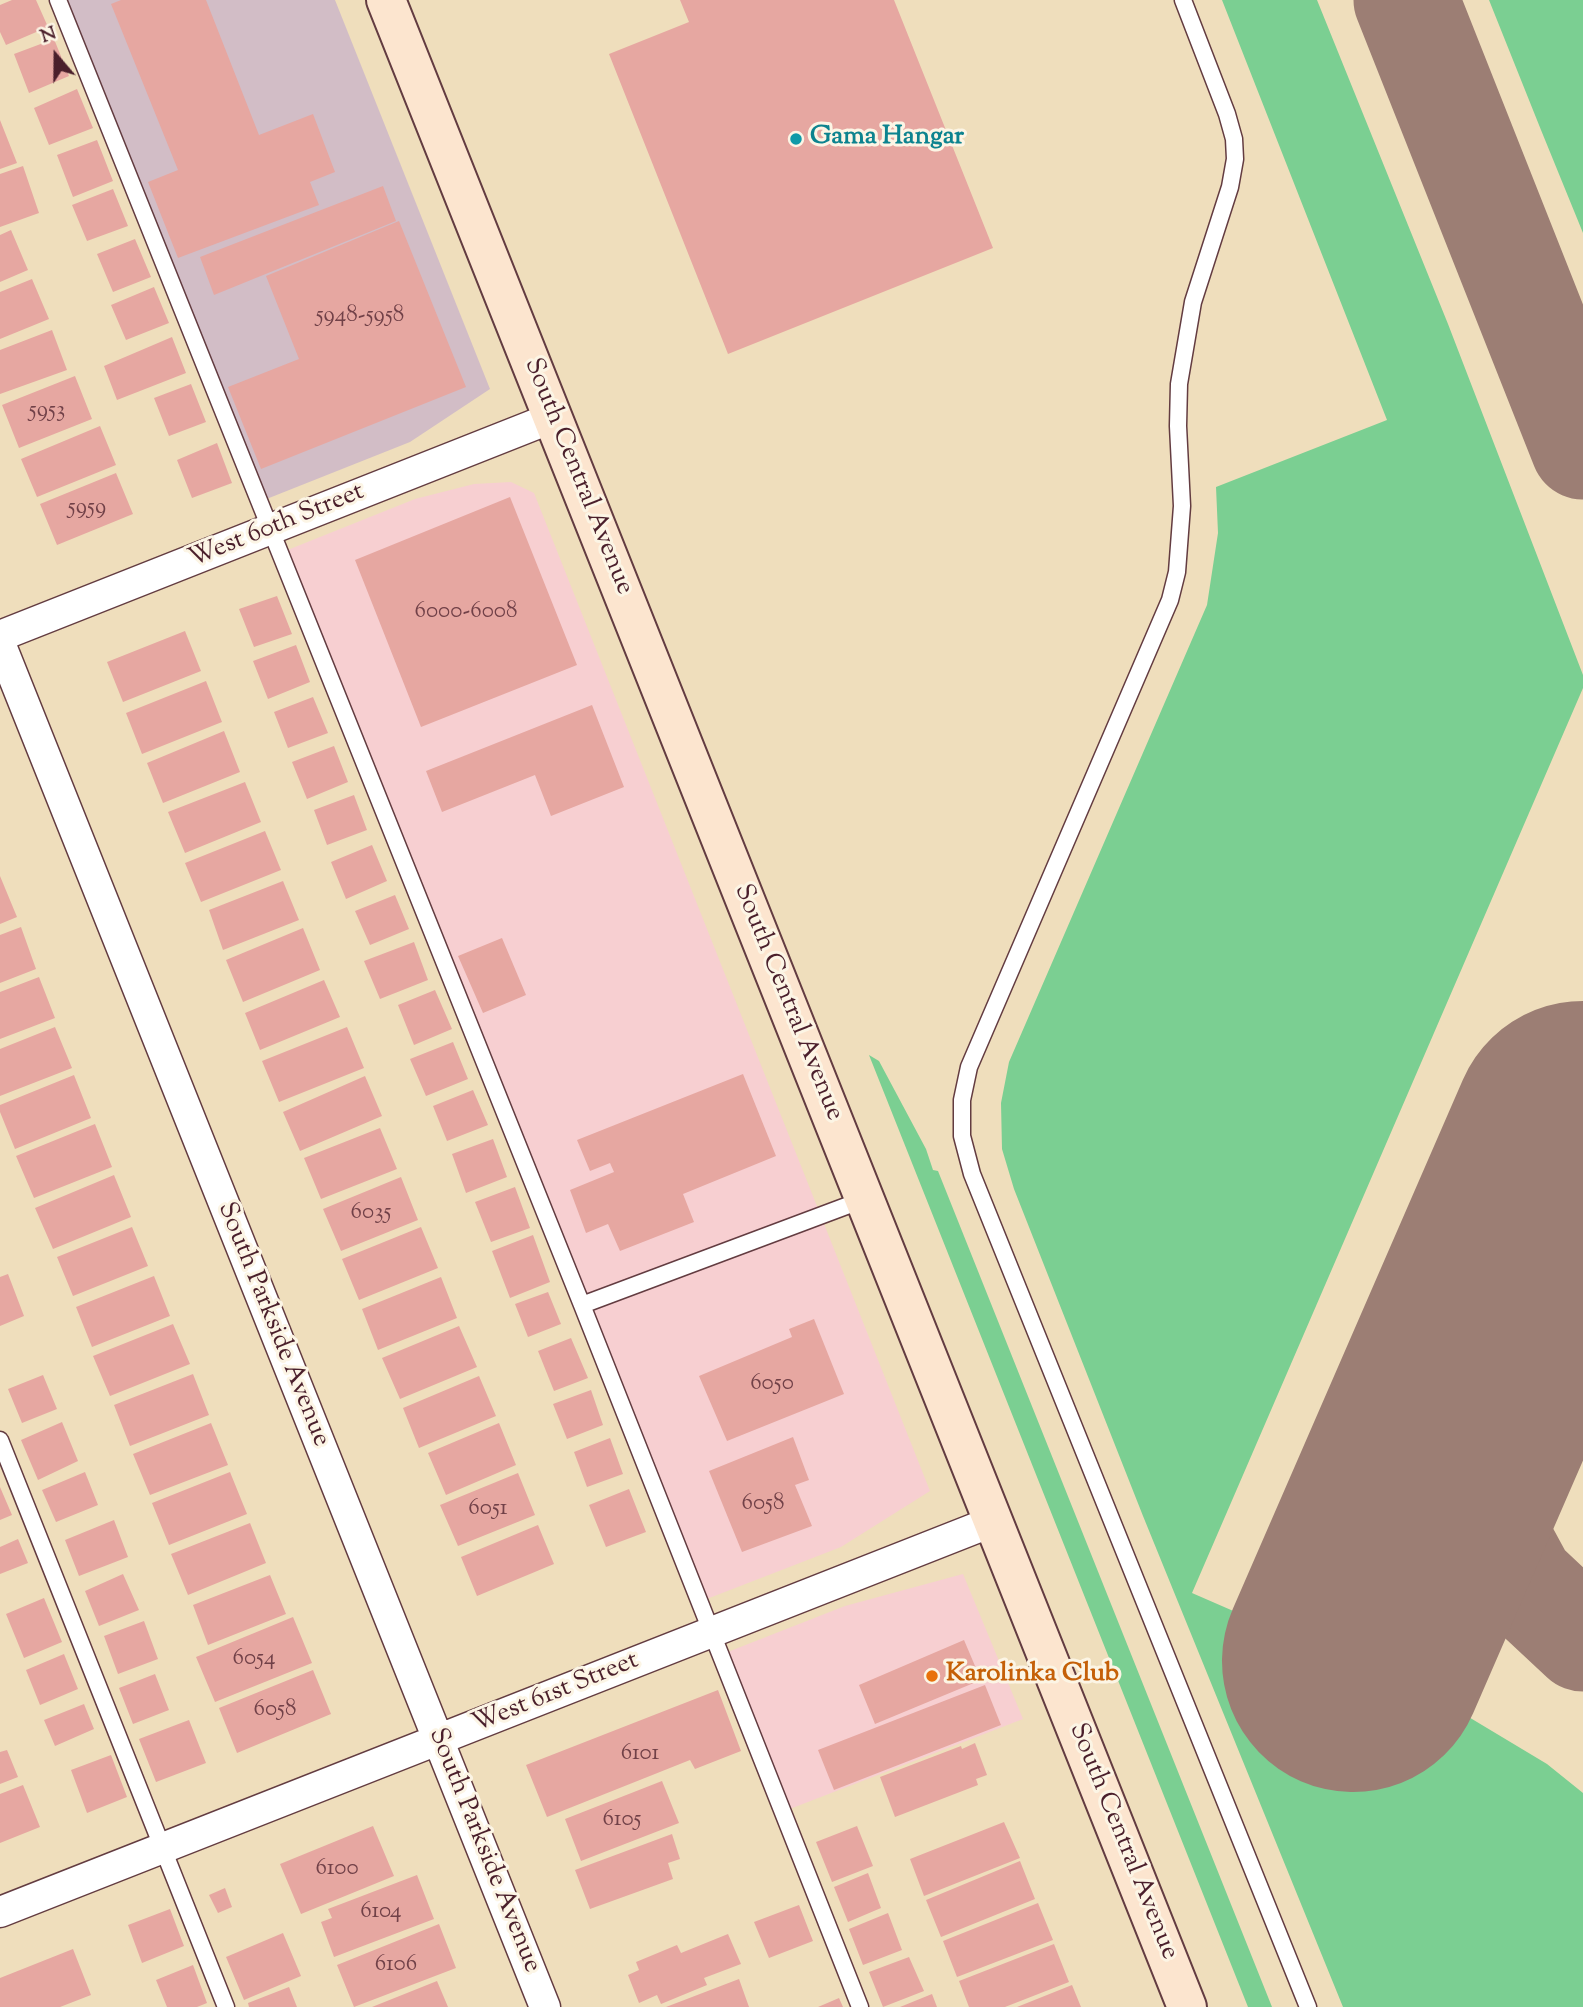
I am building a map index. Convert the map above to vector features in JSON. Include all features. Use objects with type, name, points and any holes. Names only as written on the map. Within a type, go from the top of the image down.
[{"type":"main road","name":"South Central Avenue","points":[[386,0],[1187,2007]]},
{"type":"street","name":"West 60th Street","points":[[0,636],[554,417]]},
{"type":"street","name":"South Parkside Avenue","points":[[0,643],[545,2007]]},
{"type":"street","name":"West 61st Street","points":[[0,1912],[994,1521]]},
{"type":"lane","points":[[58,0],[582,1305],[860,2007]]},
{"type":"lane","points":[[1183,0],[1227,114],[1234,139],[1235,159],[1230,187],[1193,302],[1179,384],[1182,506],[1177,572],[1170,600],[969,1067],[962,1100],[962,1136],[972,1174],[1308,2007]]},
{"type":"lane","points":[[582,1305],[865,1199]]},
{"type":"lane","points":[[0,1440],[226,2007]]},
{"type":"shaded area","points":[[58,0],[335,0],[490,389],[410,442],[259,502]]},
{"type":"shaded area","points":[[511,482],[534,493],[930,1491],[841,1547],[699,1602],[280,553],[415,499],[474,484]]},
{"type":"shaded area","points":[[963,1574],[1023,1719],[782,1812],[720,1655],[845,1606]]},
{"type":"green space","points":[[1222,0],[1317,0],[1448,324],[1583,675],[1583,688],[1192,1593],[1447,1704],[1547,1764],[1583,1793],[1583,2007],[1343,2007],[1143,1516],[1014,1189],[1002,1149],[1001,1103],[1009,1062],[1207,605],[1218,533],[1216,487],[1387,420]]},
{"type":"green space","points":[[1489,0],[1583,0],[1583,233],[1541,130]]},
{"type":"green space","points":[[869,1055],[879,1061],[926,1149],[933,1170],[938,1171],[1272,2007],[1248,2007]]},
{"type":"building","points":[[12,0],[36,0],[48,27],[6,45],[0,32],[0,5]]},
{"type":"building","points":[[121,0],[206,0],[259,135],[313,114],[335,172],[310,182],[319,205],[178,258],[148,182],[178,170],[111,4]]},
{"type":"building","name":"Gama Hangar","points":[[680,0],[894,0],[993,248],[728,354],[609,54],[689,22]]},
{"type":"building","points":[[54,39],[69,76],[29,93],[14,54]]},
{"type":"building","points":[[77,89],[93,128],[49,145],[34,108]]},
{"type":"building","points":[[0,120],[17,163],[0,169]]},
{"type":"building","points":[[97,140],[113,181],[73,197],[57,155]]},
{"type":"building","points":[[23,166],[39,213],[0,227],[0,174]]},
{"type":"building","points":[[383,186],[396,221],[214,295],[200,257]]},
{"type":"building","points":[[113,189],[128,226],[87,241],[72,205]]},
{"type":"building","points":[[399,221],[466,387],[261,469],[228,387],[299,359],[266,276]]},
{"type":"building","points":[[11,230],[28,270],[0,282],[0,235]]},
{"type":"building","points":[[135,239],[151,277],[113,292],[97,254]]},
{"type":"building","points":[[32,279],[49,319],[0,339],[0,292]]},
{"type":"building","points":[[154,287],[169,323],[126,340],[111,305]]},
{"type":"building","points":[[52,330],[67,370],[0,394],[0,350]]},
{"type":"building","points":[[172,337],[186,373],[117,400],[104,366]]},
{"type":"building","points":[[75,376],[92,419],[19,448],[2,405]]},
{"type":"building","points":[[191,384],[206,422],[169,436],[154,398]]},
{"type":"building","points":[[100,426],[116,465],[37,497],[21,459]]},
{"type":"building","points":[[217,443],[232,483],[192,498],[177,460]]},
{"type":"building","points":[[116,473],[133,514],[57,545],[40,504]]},
{"type":"building","points":[[510,497],[577,665],[421,727],[355,560]]},
{"type":"building","points":[[277,596],[292,634],[254,647],[239,609]]},
{"type":"building","points":[[185,631],[201,671],[123,702],[107,662]]},
{"type":"building","points":[[296,645],[310,682],[268,699],[253,661]]},
{"type":"building","points":[[206,681],[222,722],[142,754],[126,713]]},
{"type":"building","points":[[313,697],[328,733],[288,748],[274,712]]},
{"type":"building","points":[[592,705],[624,787],[551,816],[535,775],[442,812],[426,771]]},
{"type":"building","points":[[224,731],[240,772],[163,803],[147,763]]},
{"type":"building","points":[[334,746],[348,782],[307,799],[292,762]]},
{"type":"building","points":[[245,782],[261,822],[185,853],[168,812]]},
{"type":"building","points":[[354,795],[367,830],[327,845],[314,810]]},
{"type":"building","points":[[265,831],[281,870],[201,902],[185,863]]},
{"type":"building","points":[[372,845],[387,881],[346,899],[331,862]]},
{"type":"building","points":[[0,876],[17,917],[0,924]]},
{"type":"building","points":[[283,881],[299,920],[223,950],[209,910]]},
{"type":"building","points":[[395,895],[409,929],[370,945],[355,911]]},
{"type":"building","points":[[21,927],[36,969],[0,983],[0,935]]},
{"type":"building","points":[[303,928],[320,970],[243,1002],[226,960]]},
{"type":"building","points":[[502,938],[526,995],[483,1013],[458,956]]},
{"type":"building","points":[[414,942],[428,980],[380,999],[364,961]]},
{"type":"building","points":[[39,977],[55,1018],[0,1039],[0,992]]},
{"type":"building","points":[[324,980],[340,1017],[260,1050],[245,1013]]},
{"type":"building","points":[[435,990],[452,1029],[414,1045],[398,1005]]},
{"type":"building","points":[[55,1027],[72,1068],[0,1096],[0,1049]]},
{"type":"building","points":[[347,1027],[364,1068],[279,1102],[262,1061]]},
{"type":"building","points":[[453,1042],[468,1079],[426,1096],[410,1059]]},
{"type":"building","points":[[743,1074],[776,1156],[683,1194],[694,1222],[620,1251],[608,1224],[586,1233],[570,1190],[614,1172],[610,1163],[590,1171],[577,1140]]},
{"type":"building","points":[[74,1075],[91,1118],[15,1149],[0,1112],[0,1105]]},
{"type":"building","points":[[365,1076],[382,1116],[300,1151],[283,1112]]},
{"type":"building","points":[[473,1090],[488,1125],[447,1141],[433,1106]]},
{"type":"building","points":[[95,1124],[112,1167],[34,1198],[16,1156]]},
{"type":"building","points":[[380,1128],[397,1169],[321,1199],[304,1158]]},
{"type":"building","points":[[493,1139],[507,1177],[466,1193],[452,1154]]},
{"type":"building","points":[[114,1175],[131,1217],[53,1249],[35,1208]]},
{"type":"building","points":[[401,1177],[418,1220],[341,1251],[323,1209]]},
{"type":"building","points":[[515,1187],[530,1228],[491,1242],[475,1202]]},
{"type":"building","points":[[132,1227],[148,1266],[73,1296],[57,1257]]},
{"type":"building","points":[[421,1227],[438,1268],[359,1300],[342,1259]]},
{"type":"building","points":[[533,1235],[550,1282],[510,1298],[492,1251]]},
{"type":"building","points":[[8,1274],[24,1316],[0,1326],[0,1277]]},
{"type":"building","points":[[154,1276],[170,1316],[92,1347],[76,1307]]},
{"type":"building","points":[[441,1277],[457,1318],[378,1350],[362,1309]]},
{"type":"building","points":[[548,1292],[561,1324],[528,1337],[515,1304]]},
{"type":"building","points":[[814,1319],[844,1394],[727,1441],[699,1376],[792,1337],[789,1329]]},
{"type":"building","points":[[173,1324],[190,1364],[110,1396],[93,1356]]},
{"type":"building","points":[[459,1326],[477,1367],[400,1399],[382,1358]]},
{"type":"building","points":[[571,1338],[588,1378],[554,1391],[538,1351]]},
{"type":"building","points":[[193,1374],[209,1415],[130,1446],[114,1405]]},
{"type":"building","points":[[43,1375],[57,1409],[22,1423],[8,1389]]},
{"type":"building","points":[[479,1376],[496,1416],[419,1448],[403,1408]]},
{"type":"building","points":[[591,1390],[603,1425],[567,1439],[553,1404]]},
{"type":"building","points":[[62,1422],[78,1461],[38,1480],[21,1440]]},
{"type":"building","points":[[211,1423],[228,1465],[150,1495],[133,1454]]},
{"type":"building","points":[[499,1423],[516,1465],[446,1495],[428,1453]]},
{"type":"building","points":[[793,1437],[809,1480],[795,1485],[812,1526],[742,1552],[709,1471]]},
{"type":"building","points":[[610,1438],[623,1474],[587,1487],[574,1452]]},
{"type":"building","points":[[85,1472],[98,1505],[56,1522],[42,1490]]},
{"type":"building","points":[[230,1472],[247,1514],[169,1545],[152,1503]]},
{"type":"building","points":[[518,1473],[535,1515],[458,1546],[440,1505]]},
{"type":"building","points":[[0,1487],[12,1515],[0,1520]]},
{"type":"building","points":[[629,1489],[646,1532],[606,1547],[589,1505]]},
{"type":"building","points":[[114,1520],[128,1557],[79,1576],[65,1540]]},
{"type":"building","points":[[250,1523],[266,1563],[188,1595],[171,1554]]},
{"type":"building","points":[[538,1525],[554,1564],[477,1596],[461,1557]]},
{"type":"building","points":[[18,1539],[28,1563],[0,1574],[0,1547]]},
{"type":"building","points":[[123,1574],[139,1610],[99,1626],[85,1591]]},
{"type":"building","points":[[270,1575],[286,1614],[208,1645],[193,1605]]},
{"type":"building","points":[[44,1598],[62,1642],[24,1658],[6,1614]]},
{"type":"building","points":[[293,1617],[312,1663],[215,1702],[196,1657]]},
{"type":"building","points":[[144,1621],[158,1659],[118,1674],[104,1636]]},
{"type":"building","points":[[964,1640],[981,1680],[875,1724],[859,1685]]},
{"type":"building","points":[[64,1654],[78,1689],[40,1705],[26,1670]]},
{"type":"building","points":[[313,1670],[331,1714],[237,1753],[219,1708]]},
{"type":"building","points":[[155,1674],[169,1710],[133,1724],[119,1688]]},
{"type":"building","points":[[985,1685],[1001,1725],[834,1790],[818,1750]]},
{"type":"building","points":[[718,1690],[741,1751],[695,1769],[690,1760],[547,1817],[526,1765]]},
{"type":"building","points":[[84,1704],[94,1729],[55,1746],[44,1720]]},
{"type":"building","points":[[189,1720],[206,1763],[156,1782],[139,1739]]},
{"type":"building","points":[[975,1743],[987,1775],[976,1779],[978,1785],[895,1817],[880,1777]]},
{"type":"building","points":[[7,1750],[18,1777],[0,1784],[0,1752]]},
{"type":"building","points":[[111,1755],[127,1797],[87,1813],[71,1770]]},
{"type":"building","points":[[662,1781],[679,1823],[581,1861],[565,1819]]},
{"type":"building","points":[[23,1785],[40,1827],[0,1843],[0,1794]]},
{"type":"building","points":[[1004,1822],[1020,1858],[924,1896],[910,1859]]},
{"type":"building","points":[[373,1826],[394,1876],[301,1914],[280,1864]]},
{"type":"building","points":[[857,1826],[873,1866],[832,1882],[816,1842]]},
{"type":"building","points":[[672,1834],[680,1859],[668,1863],[673,1879],[590,1909],[575,1870]]},
{"type":"building","points":[[1020,1861],[1035,1899],[941,1937],[926,1900]]},
{"type":"building","points":[[868,1873],[881,1908],[848,1922],[834,1887]]},
{"type":"building","points":[[417,1875],[434,1919],[334,1957],[321,1922],[332,1918],[328,1909]]},
{"type":"building","points":[[225,1888],[232,1907],[218,1913],[209,1895]]},
{"type":"building","points":[[1038,1903],[1053,1940],[957,1977],[943,1941]]},
{"type":"building","points":[[799,1905],[813,1941],[769,1958],[754,1922]]},
{"type":"building","points":[[170,1909],[184,1946],[142,1963],[128,1925]]},
{"type":"building","points":[[888,1913],[902,1950],[863,1965],[849,1929]]},
{"type":"building","points":[[439,1924],[456,1968],[354,2007],[337,1965]]},
{"type":"building","points":[[283,1933],[301,1976],[244,2000],[226,1957]]},
{"type":"building","points":[[728,1934],[741,1964],[704,1978],[707,1985],[661,2004],[657,1995],[639,2003],[628,1975],[639,1970],[636,1962],[677,1945],[681,1953]]},
{"type":"building","points":[[1054,1944],[1069,1982],[1005,2007],[969,2007],[959,1981]]},
{"type":"building","points":[[73,1949],[91,1995],[60,2007],[0,2007],[0,1978]]},
{"type":"building","points":[[909,1957],[924,1991],[883,2007],[869,1972]]},
{"type":"building","points":[[193,1965],[207,2003],[197,2007],[167,2007],[156,1980]]},
{"type":"building","points":[[739,1979],[749,2007],[666,2007]]},
{"type":"building","points":[[437,1981],[448,2007],[372,2007]]},
{"type":"building","points":[[1072,1985],[1081,2007],[1017,2007]]},
{"type":"building","points":[[289,1987],[297,2007],[249,2007],[248,2003]]},
{"type":"building","points":[[932,1994],[937,2007],[900,2007]]},
{"type":"building","points":[[839,1998],[843,2007],[818,2007]]},
{"type":"taxiway","points":[[1406,0],[1583,447]]},
{"type":"taxiway","points":[[1516,1287],[1478,1433],[1485,1513],[1523,1583],[1583,1639]]},
{"type":"runway","points":[[1353,1661],[1583,1132]]},
{"type":"place","name":"Gama Hangar","points":[[796,139]]},
{"type":"place","name":"Karolinka Club","points":[[932,1676]]}]
